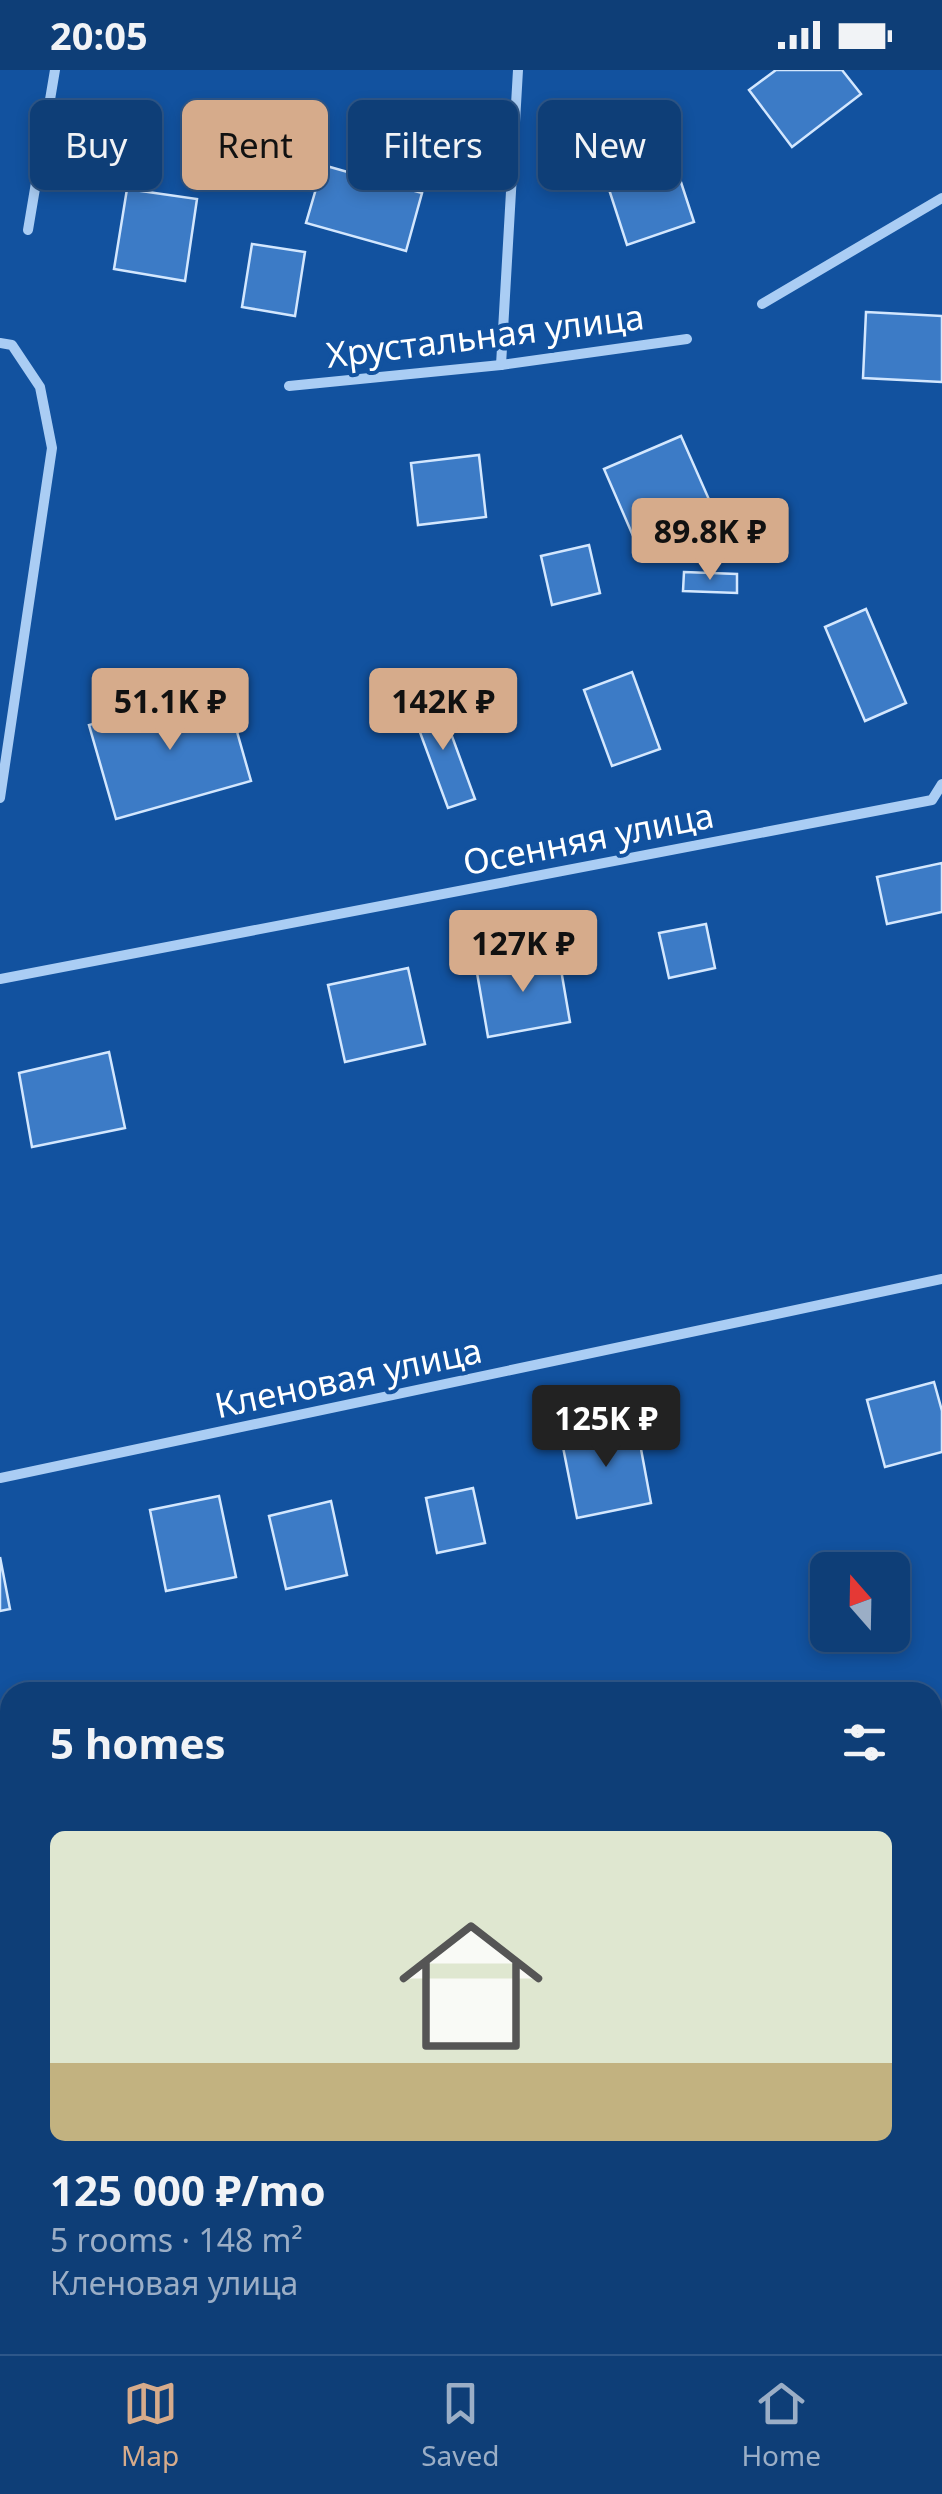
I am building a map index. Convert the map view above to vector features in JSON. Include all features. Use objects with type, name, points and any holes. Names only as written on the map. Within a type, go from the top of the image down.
[{"type":"street","points":[[28,230],[54,70]]},
{"type":"street","points":[[500,365],[518,70]]},
{"type":"street","points":[[762,304],[942,198]]},
{"type":"street","name":"Хрустальная улица","points":[[290,386],[500,365],[687,339]]},
{"type":"street","points":[[0,343],[12,345],[40,387],[52,448],[0,798]]},
{"type":"street","name":"Осенняя улица","points":[[0,979],[932,800],[942,784]]},
{"type":"street","name":"Кленовая улица","points":[[0,1478],[942,1280]]},
{"type":"building","points":[[776,70],[842,70],[861,94],[792,147],[749,90]]},
{"type":"building","points":[[328,166],[348,172],[348,190],[422,193],[406,251],[306,223],[316,190],[328,190]]},
{"type":"building","points":[[681,182],[694,222],[627,245],[609,190],[681,190]]},
{"type":"building","points":[[127,190],[197,199],[185,281],[114,269]]},
{"type":"building","points":[[252,244],[305,252],[295,316],[242,307]]},
{"type":"building","points":[[866,312],[942,316],[942,382],[863,378]]},
{"type":"building","points":[[681,436],[711,504],[634,538],[604,469]]},
{"type":"building","points":[[479,455],[486,517],[418,525],[411,463]]},
{"type":"building","points":[[589,545],[600,593],[552,605],[541,556]]},
{"type":"building","points":[[684,572],[737,574],[737,593],[683,591]]},
{"type":"building","points":[[866,609],[906,703],[865,721],[825,627]]},
{"type":"building","points":[[632,672],[660,749],[612,766],[584,690]]},
{"type":"building","points":[[224,686],[251,781],[116,819],[89,725]]},
{"type":"building","points":[[438,698],[475,799],[448,808],[411,708]]},
{"type":"building","points":[[942,863],[942,912],[887,924],[877,877]]},
{"type":"building","points":[[706,924],[715,968],[669,978],[659,933]]},
{"type":"building","points":[[558,952],[570,1022],[488,1037],[476,967]]},
{"type":"building","points":[[408,968],[425,1044],[345,1062],[328,985]]},
{"type":"building","points":[[109,1052],[125,1128],[32,1147],[19,1073]]},
{"type":"building","points":[[934,1382],[942,1411],[942,1452],[885,1467],[867,1400]]},
{"type":"building","points":[[636,1422],[651,1503],[577,1518],[561,1437]]},
{"type":"building","points":[[473,1488],[485,1543],[437,1553],[426,1498]]},
{"type":"building","points":[[219,1496],[236,1577],[166,1591],[150,1510]]},
{"type":"building","points":[[331,1501],[347,1575],[286,1589],[269,1516]]},
{"type":"building","points":[[0,1557],[10,1609],[0,1611]]}]
